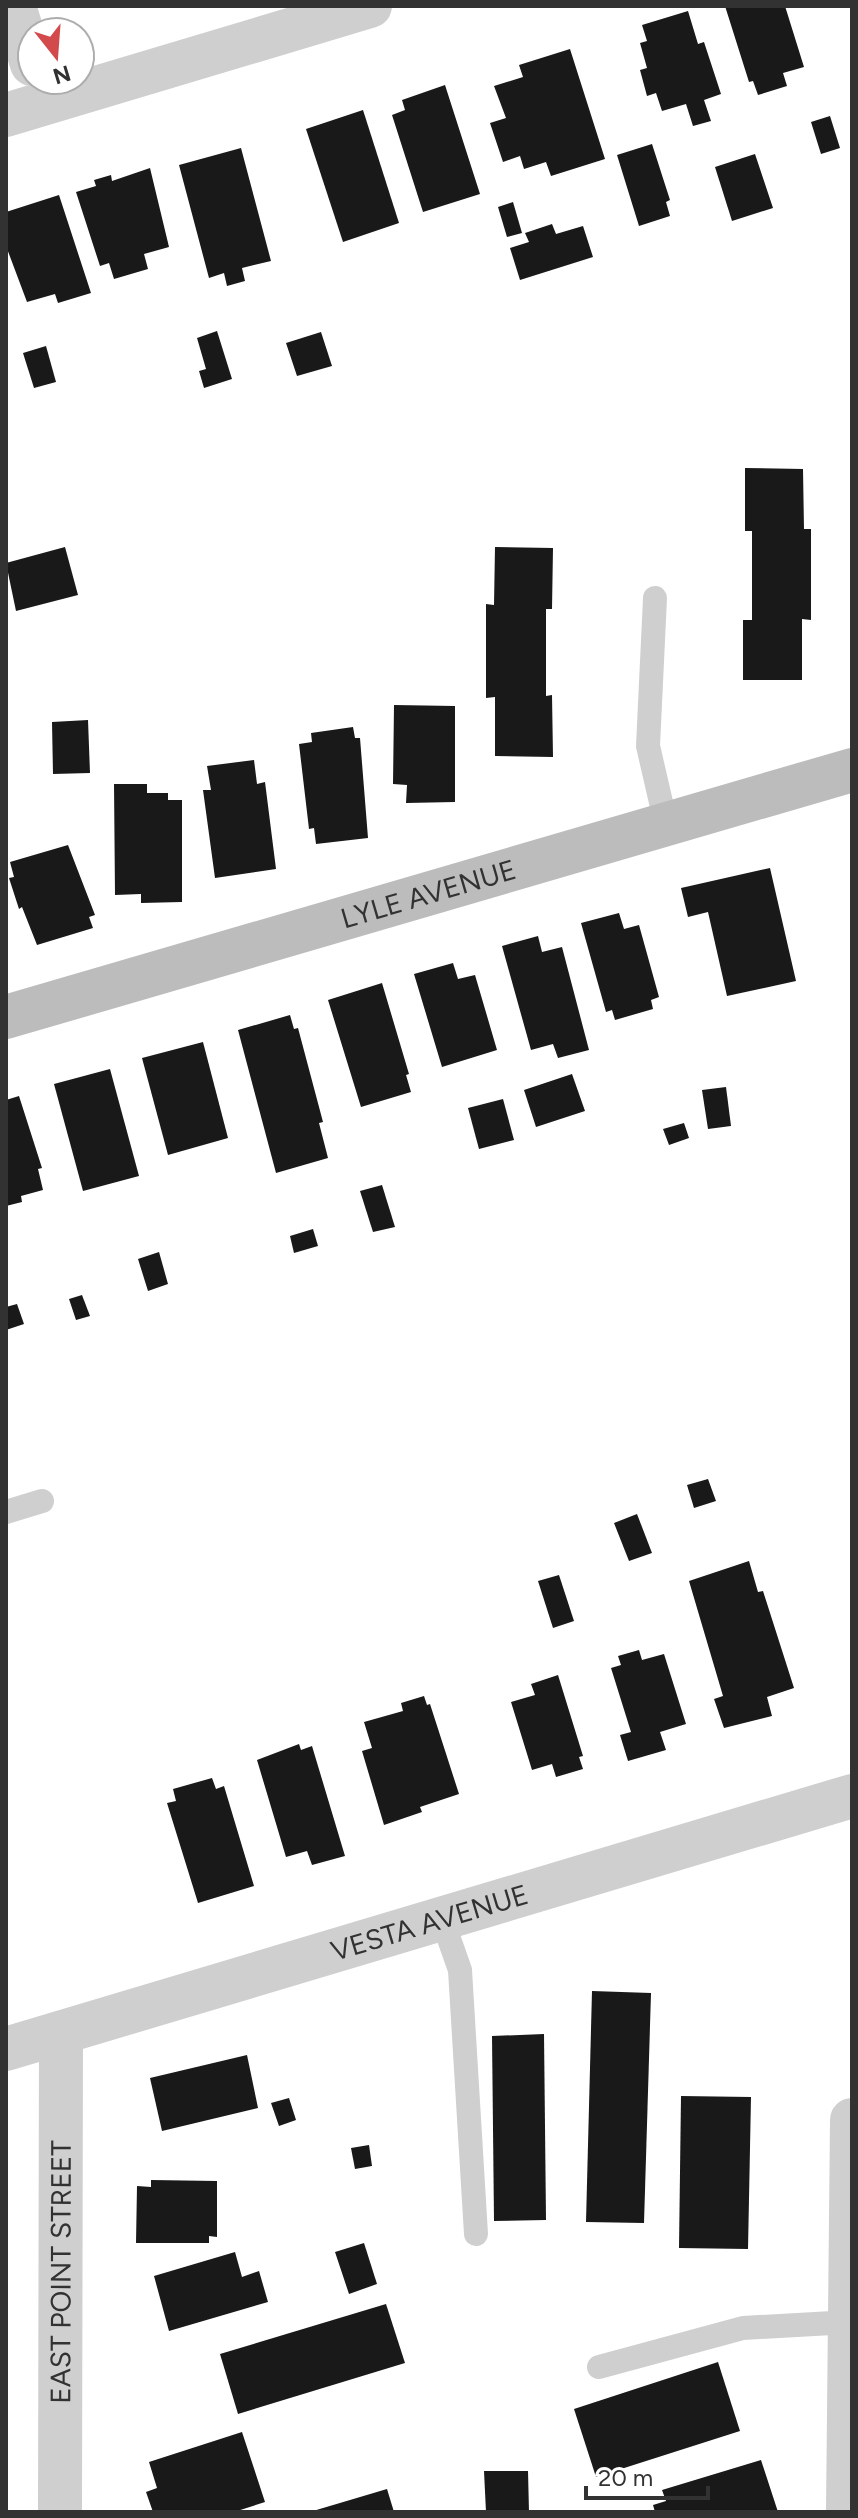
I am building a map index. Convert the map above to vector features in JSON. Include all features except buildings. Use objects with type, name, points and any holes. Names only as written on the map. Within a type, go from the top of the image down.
[{"type":"street","points":[[96,74],[370,6]]},
{"type":"street","name":"LYLE AVENUE","points":[[6,1017],[852,770]]},
{"type":"street","name":"VESTA AVENUE","points":[[6,2049],[852,1796]]},
{"type":"street","name":"EAST POINT STREET","points":[[60,2512],[61,2033]]},
{"type":"street","points":[[848,2512],[852,2120]]},
{"type":"lane","points":[[655,598],[648,746],[666,824]]},
{"type":"lane","points":[[6,1512],[42,1501]]},
{"type":"lane","points":[[442,1919],[460,1970],[476,2234]]},
{"type":"lane","points":[[599,2367],[743,2328],[850,2322]]}]
